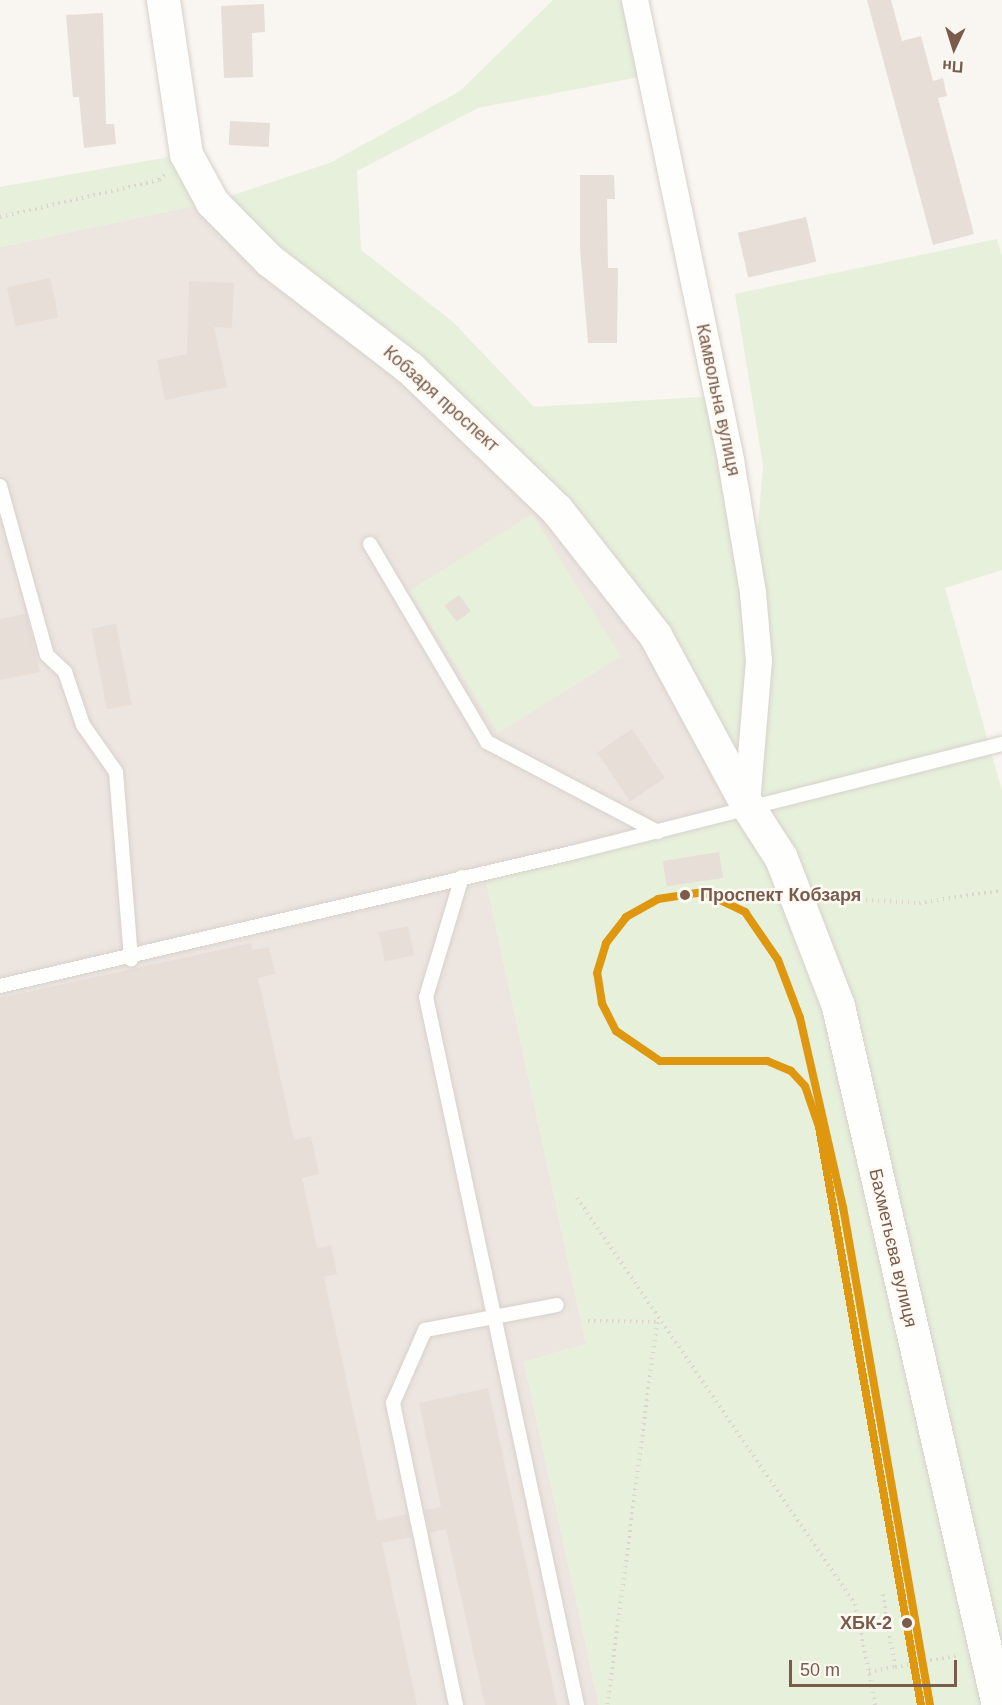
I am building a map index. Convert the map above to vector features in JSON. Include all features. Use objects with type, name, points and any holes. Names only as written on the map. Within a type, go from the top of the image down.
[{"type":"main road","name":"Кобзаря проспект","points":[[163,0],[186,154],[212,202],[241,233],[410,368],[557,510],[655,635],[747,806]]},
{"type":"main road","name":"Бахметьєва вулиця","points":[[747,806],[782,858],[838,1006],[998,1705]]},
{"type":"street","name":"Камвольна вулиця","points":[[635,0],[731,461],[753,593],[759,661],[747,806]]},
{"type":"lane","points":[[0,486],[47,655],[65,672],[83,725],[116,772],[131,959]]},
{"type":"lane","points":[[370,544],[487,742],[658,832]]},
{"type":"lane","points":[[0,986],[131,959],[462,877],[658,832],[747,806],[1002,744]]},
{"type":"lane","points":[[462,877],[426,998],[577,1705]]},
{"type":"lane","points":[[456,1705],[393,1403],[425,1330],[557,1305]]},
{"type":"path","points":[[0,218],[159,180],[186,154]]},
{"type":"path","points":[[797,896],[919,903],[1002,890]]},
{"type":"path","points":[[577,1198],[657,1322],[855,1604],[876,1705]]},
{"type":"path","points":[[588,1322],[657,1322]]},
{"type":"path","points":[[607,1705],[657,1322]]},
{"type":"path","points":[[882,1591],[896,1667]]},
{"type":"path","points":[[869,1672],[986,1650]]},
{"type":"shaded area","points":[[212,202],[557,510],[747,805],[484,872],[586,1344],[524,1362],[599,1705],[0,1705],[0,247]]},
{"type":"green space","points":[[553,0],[635,0],[649,75],[478,108],[357,171],[361,250],[453,322],[534,407],[718,396],[753,590],[763,465],[735,294],[997,239],[1002,257],[1002,570],[945,588],[1002,791],[1002,1705],[599,1705],[524,1362],[586,1344],[484,872],[746,806],[557,510],[212,202],[330,163],[460,91]]},
{"type":"green space","points":[[186,154],[212,202],[0,247],[0,187]]},
{"type":"green space","points":[[532,514],[621,656],[498,733],[409,591]]},
{"type":"building","points":[[867,0],[891,0],[902,41],[921,36],[933,81],[943,78],[947,96],[938,98],[974,234],[933,245]]},
{"type":"building","points":[[264,4],[265,32],[252,33],[253,77],[224,78],[221,6]]},
{"type":"building","points":[[103,13],[106,124],[114,124],[116,144],[84,148],[79,97],[73,97],[66,15]]},
{"type":"building","points":[[230,121],[270,123],[269,147],[229,145]]},
{"type":"building","points":[[580,175],[614,175],[615,199],[607,199],[608,268],[618,268],[617,343],[588,343],[580,249]]},
{"type":"building","points":[[806,217],[816,262],[748,278],[738,233]]},
{"type":"building","points":[[50,278],[58,317],[15,326],[7,287]]},
{"type":"building","points":[[189,281],[234,283],[232,328],[214,327],[227,387],[165,400],[157,360],[187,354]]},
{"type":"building","points":[[459,595],[471,611],[457,622],[445,606]]},
{"type":"building","points":[[26,614],[40,672],[0,680],[0,619]]},
{"type":"building","points":[[116,624],[132,704],[107,709],[91,629]]},
{"type":"building","points":[[632,729],[665,778],[630,801],[597,752]]},
{"type":"building","points":[[719,852],[723,878],[667,887],[663,861]]},
{"type":"building","points":[[408,926],[414,955],[385,962],[379,932]]},
{"type":"building","points":[[251,943],[252,950],[269,947],[275,974],[258,978],[294,1140],[311,1136],[319,1174],[302,1178],[317,1248],[331,1245],[337,1274],[324,1277],[377,1521],[407,1514],[412,1537],[382,1543],[417,1705],[0,1705],[0,998]]},
{"type":"building","points":[[488,1388],[557,1705],[485,1705],[446,1529],[429,1533],[425,1510],[441,1507],[419,1403]]},
{"type":"transit line","points":[[921,1705],[819,1127],[805,1086],[791,1071],[767,1061],[660,1061],[616,1031],[602,1003],[597,973],[606,943],[626,917],[658,899],[703,892],[745,912],[778,960],[800,1018],[843,1207],[930,1705]]},
{"type":"place","name":"Проспект Кобзаря","points":[[685,895]]},
{"type":"place","name":"ХБК-2","points":[[907,1623]]}]
